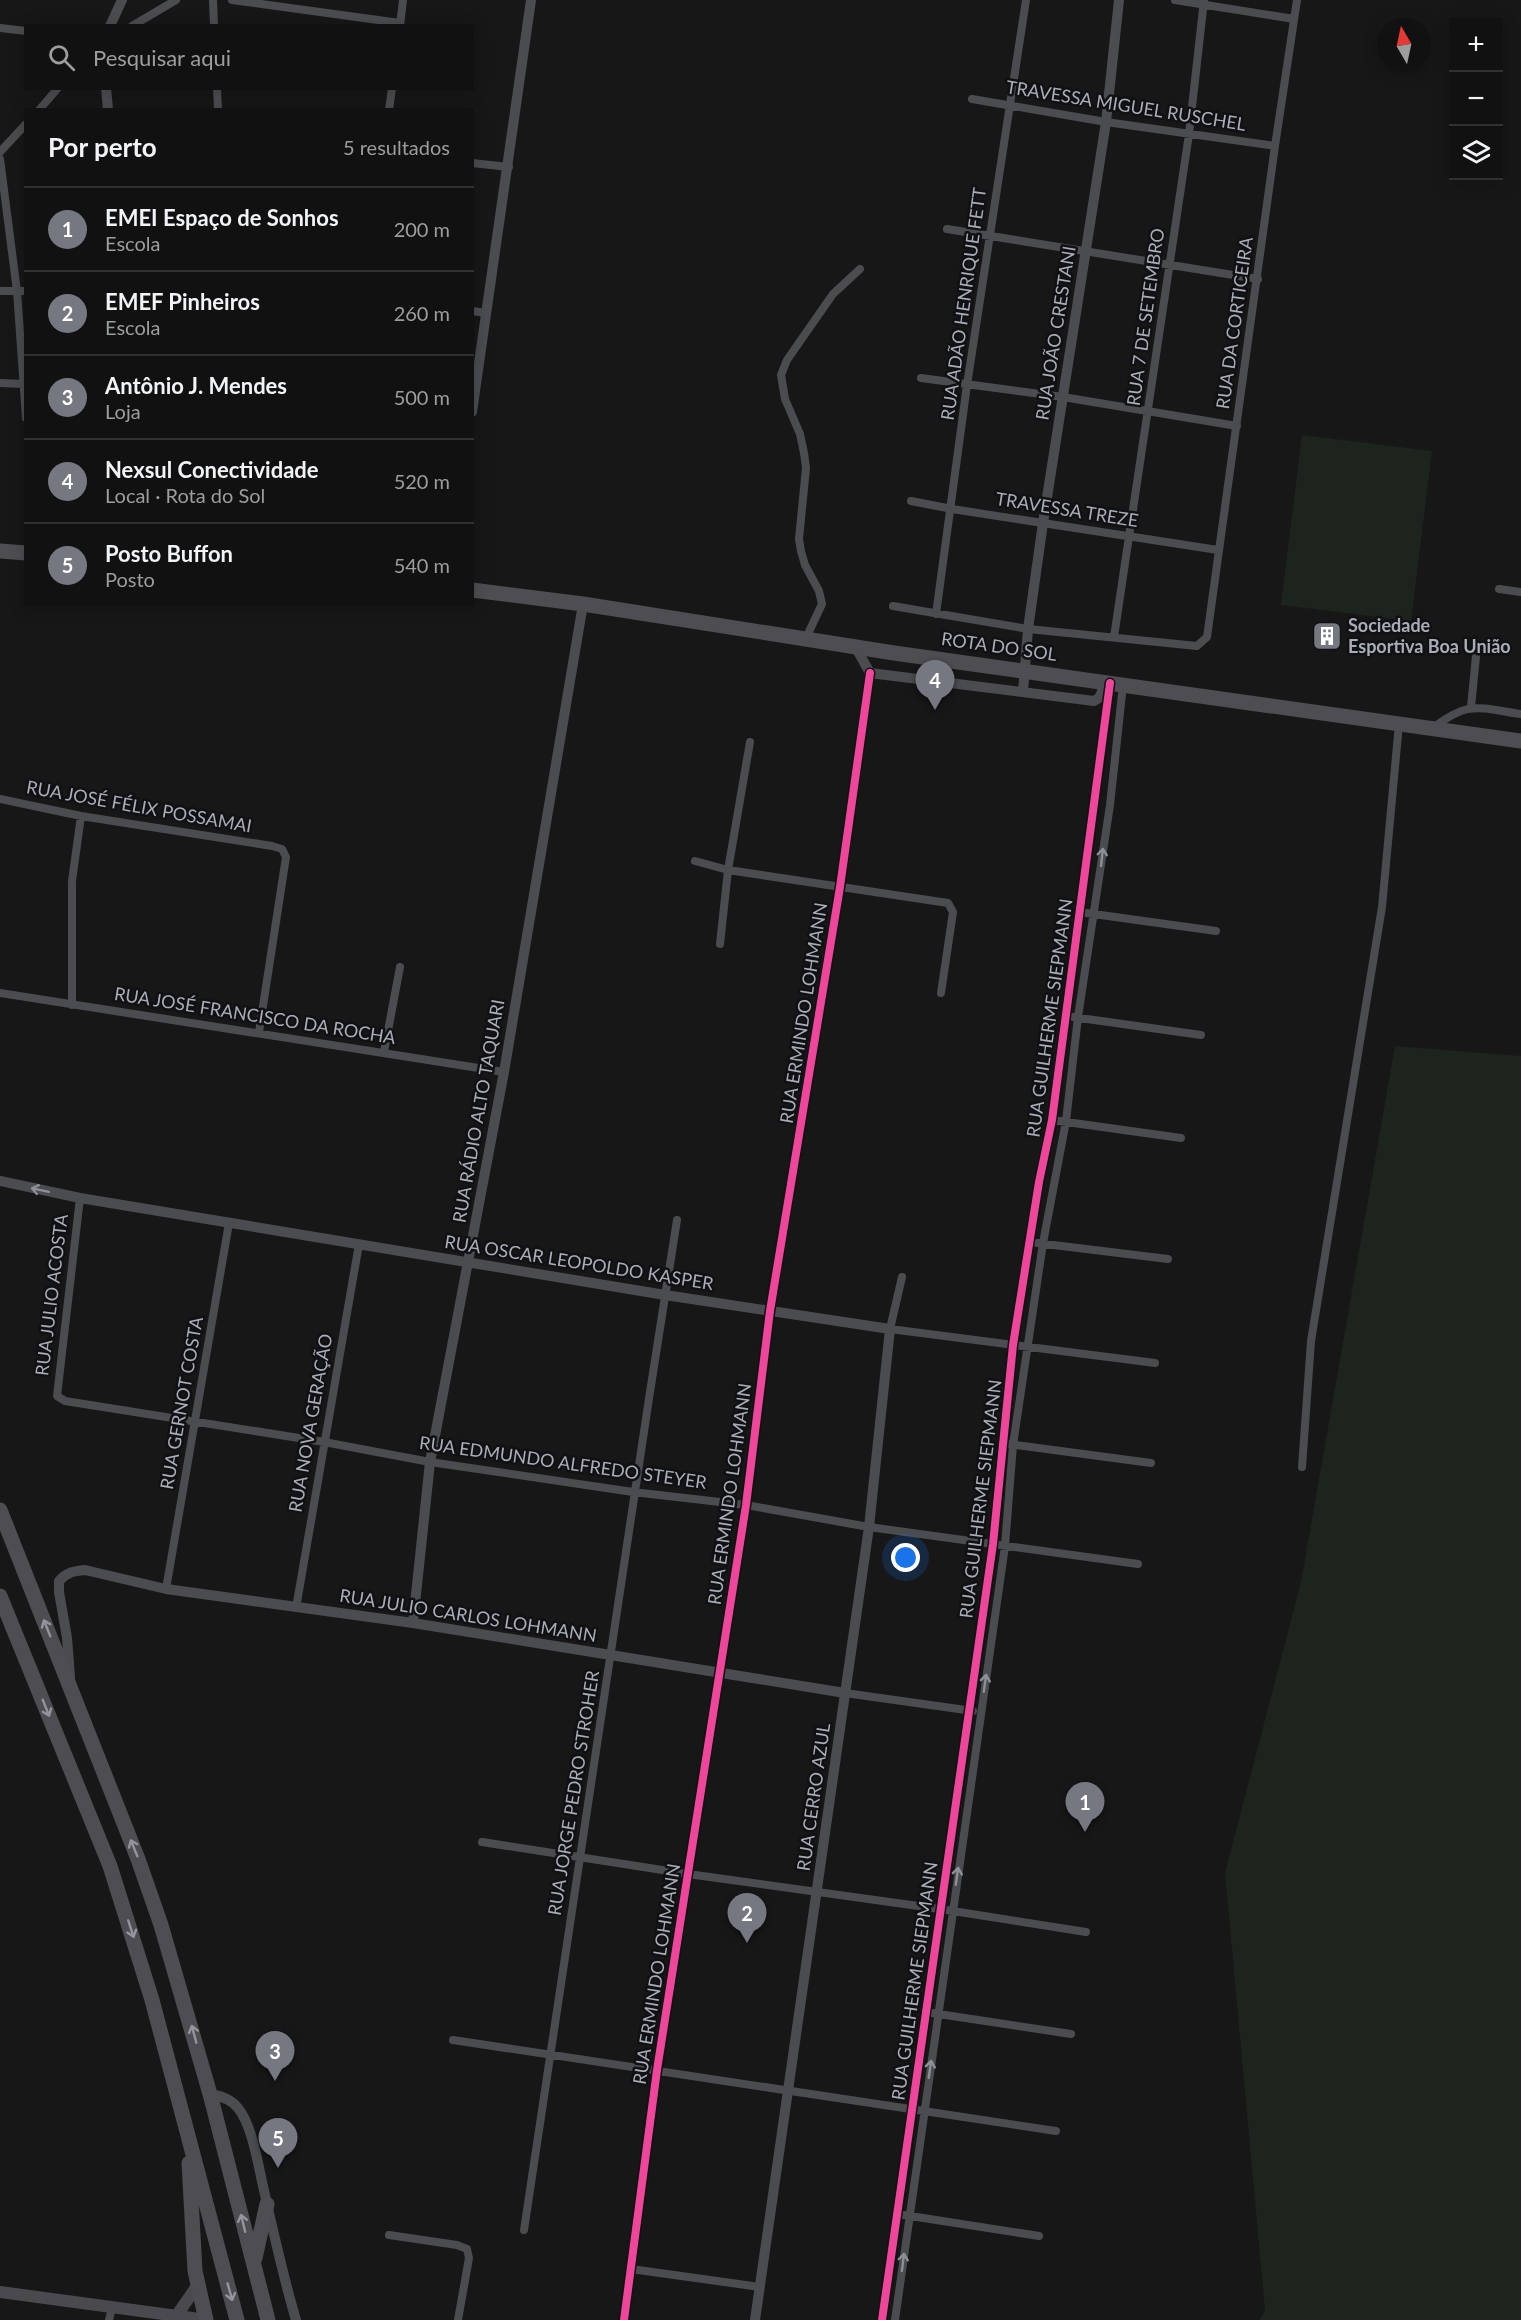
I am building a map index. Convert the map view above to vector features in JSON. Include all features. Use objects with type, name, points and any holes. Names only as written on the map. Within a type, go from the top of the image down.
[{"type":"highway","points":[[0,551],[24,553]]},
{"type":"highway","name":"ROTA DO SOL","points":[[474,590],[583,604],[855,646],[1521,741]]},
{"type":"highway","points":[[0,1510],[162,1925],[210,2094],[268,2320]]},
{"type":"highway","points":[[0,1596],[111,1866],[146,1977],[237,2320]]},
{"type":"highway","points":[[187,2130],[193,2257],[197,2286],[206,2320]]},
{"type":"highway","points":[[253,2264],[267,2204]]},
{"type":"main road","points":[[177,2315],[197,2286]]},
{"type":"main road","points":[[0,2292],[111,2314],[177,2315],[206,2320]]},
{"type":"street","points":[[111,24],[122,0]]},
{"type":"street","points":[[135,24],[176,0]]},
{"type":"street","points":[[213,0],[214,24]]},
{"type":"street","points":[[232,0],[400,24],[403,0]]},
{"type":"street","points":[[474,398],[509,167],[531,0]]},
{"type":"street","name":"RUA ADÃO HENRIQUE FETT","points":[[936,614],[1026,0]]},
{"type":"street","name":"RUA JOÃO CRESTANI","points":[[1023,692],[1028,629],[1043,523],[1106,122],[1119,0]]},
{"type":"street","points":[[1175,0],[1203,2],[1294,19]]},
{"type":"street","name":"RUA DA CORTICEIRA","points":[[1114,638],[1197,646],[1207,637],[1275,146],[1298,0]]},
{"type":"street","name":"RUA 7 DE SETEMBRO","points":[[1114,638],[1131,537],[1189,134],[1203,2]]},
{"type":"street","points":[[0,28],[24,31]]},
{"type":"street","points":[[41,108],[56,90]]},
{"type":"street","points":[[106,90],[108,108]]},
{"type":"street","points":[[217,90],[218,108]]},
{"type":"street","points":[[389,108],[392,90]]},
{"type":"street","name":"TRAVESSA MIGUEL RUSCHEL","points":[[972,99],[1106,122],[1275,146]]},
{"type":"street","points":[[0,152],[24,126]]},
{"type":"street","points":[[0,159],[21,291],[24,395]]},
{"type":"street","points":[[474,163],[509,167]]},
{"type":"street","points":[[947,229],[1258,279]]},
{"type":"street","points":[[806,638],[822,604],[819,591],[805,565],[801,551],[799,538],[806,468],[800,434],[785,399],[781,375],[787,360],[833,294],[860,269]]},
{"type":"street","points":[[0,291],[21,291]]},
{"type":"street","points":[[474,311],[486,313]]},
{"type":"street","points":[[921,378],[1063,397],[1237,426]]},
{"type":"street","points":[[0,382],[23,384]]},
{"type":"street","name":"TRAVESSA TREZE","points":[[911,501],[1218,550]]},
{"type":"street","points":[[1499,589],[1521,592]]},
{"type":"street","name":"RUA RÁDIO ALTO TAQUARI","points":[[413,1623],[430,1462],[504,1072],[583,604]]},
{"type":"street","points":[[893,606],[1028,629],[1114,638]]},
{"type":"street","points":[[855,646],[870,672],[1094,701],[1103,699],[1122,702]]},
{"type":"street","points":[[1471,707],[1477,646]]},
{"type":"street","name":"RUA ERMINDO LOHMANN","points":[[624,2320],[657,2070],[746,1505],[770,1311],[840,887],[870,672]]},
{"type":"street","points":[[1103,699],[1102,695],[1112,683]]},
{"type":"street","name":"RUA GUILHERME SIEPMANN","points":[[895,2320],[1005,1546],[1013,1445],[1043,1243],[1066,1121],[1078,1017],[1110,805],[1122,702],[1112,683]]},
{"type":"street","name":"RUA GUILHERME SIEPMANN","points":[[882,2320],[993,1544],[1013,1345],[1039,1182],[1052,1120],[1103,699]]},
{"type":"street","points":[[1433,729],[1449,716],[1471,707],[1521,714]]},
{"type":"street","points":[[1302,1467],[1311,1341],[1382,907],[1400,724]]},
{"type":"street","points":[[720,944],[728,870],[750,742]]},
{"type":"street","name":"RUA JOSÉ FÉLIX POSSAMAI","points":[[0,799],[81,816],[282,849],[286,857],[259,1032]]},
{"type":"street","points":[[72,1005],[72,881],[81,816]]},
{"type":"street","points":[[695,861],[728,870],[948,903],[953,912],[941,993]]},
{"type":"street","points":[[1079,912],[1216,931]]},
{"type":"street","points":[[384,1052],[400,967]]},
{"type":"street","name":"RUA JOSÉ FRANCISCO DA ROCHA","points":[[0,993],[504,1072]]},
{"type":"street","points":[[1065,1015],[1201,1035]]},
{"type":"street","points":[[1052,1120],[1181,1138]]},
{"type":"street","name":"RUA OSCAR LEOPOLDO KASPER","points":[[0,1181],[80,1198],[665,1295],[890,1329],[1155,1363]]},
{"type":"street","points":[[1039,1182],[1055,1185]]},
{"type":"street","name":"RUA JULIO ACOSTA","points":[[57,1396],[80,1198]]},
{"type":"street","name":"RUA JORGE PEDRO STROHER","points":[[524,2229],[582,1858],[633,1492],[677,1220]]},
{"type":"street","name":"RUA GERNOT COSTA","points":[[166,1589],[229,1223]]},
{"type":"street","points":[[1029,1243],[1168,1259]]},
{"type":"street","name":"RUA NOVA GERAÇÃO","points":[[296,1608],[359,1244]]},
{"type":"street","name":"RUA CERRO AZUL","points":[[755,2320],[869,1527],[890,1329],[902,1277]]},
{"type":"street","name":"RUA EDMUNDO ALFREDO STEYER","points":[[57,1396],[65,1401],[324,1442],[430,1462],[633,1492],[746,1505],[869,1527],[1138,1564]]},
{"type":"street","points":[[1003,1442],[1151,1463]]},
{"type":"street","name":"RUA JULIO CARLOS LOHMANN","points":[[71,1687],[59,1581],[66,1574],[85,1570],[166,1589],[413,1623],[720,1674],[981,1712]]},
{"type":"street","points":[[482,1842],[818,1894],[940,1909],[1086,1932]]},
{"type":"street","points":[[926,2012],[1071,2034]]},
{"type":"street","points":[[453,2040],[1056,2131]]},
{"type":"street","points":[[210,2094],[232,2101],[245,2119],[296,2320]]},
{"type":"street","points":[[898,2214],[1039,2236]]},
{"type":"street","points":[[389,2235],[457,2245],[467,2249],[470,2258],[458,2320]]},
{"type":"street","points":[[631,2269],[760,2287]]},
{"type":"shaded area","points":[[1302,435],[1432,451],[1411,621],[1281,605]]},
{"type":"shaded area","points":[[1395,1046],[1521,1056],[1521,2320],[1260,2320],[1265,2310],[1225,1873],[1301,1582]]},
{"type":"cycle path","points":[[624,2320],[657,2070],[746,1505],[770,1311],[840,887],[870,673]]},
{"type":"cycle path","points":[[882,2320],[993,1544],[1013,1345],[1039,1182],[1052,1120],[1110,683]]},
{"type":"place","name":"Sociedade Esportiva Boa União","points":[[1327,636]]},
{"type":"place","name":"Nexsul Conectividade","points":[[935,710]]},
{"type":"place","name":"EMEI Espaço de Sonhos","points":[[1085,1832]]},
{"type":"place","name":"EMEF Pinheiros","points":[[747,1943]]},
{"type":"place","name":"Antônio J. Mendes","points":[[275,2081]]},
{"type":"place","name":"Posto Buffon","points":[[278,2168]]}]
